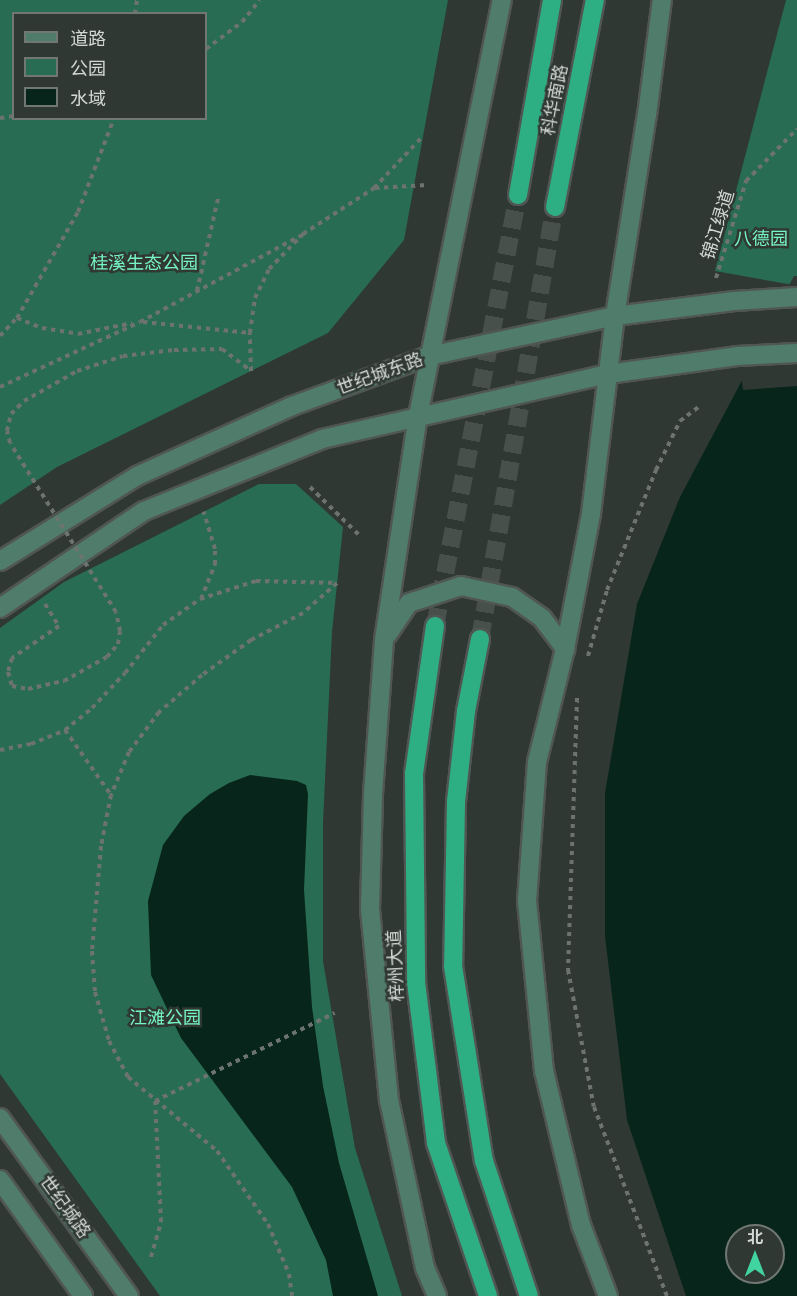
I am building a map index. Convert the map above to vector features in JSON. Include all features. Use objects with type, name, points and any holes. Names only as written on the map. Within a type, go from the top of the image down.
[{"type":"highway","name":"科华南路","points":[[518,195],[552,0]]},
{"type":"highway","name":"科华南路","points":[[555,207],[595,0]]},
{"type":"highway","name":"梓州大道","points":[[435,626],[414,774],[416,982],[436,1143],[488,1296]]},
{"type":"highway","points":[[480,639],[466,711],[456,802],[453,966],[484,1161],[529,1296]]},
{"type":"main road","points":[[437,1296],[425,1268],[389,1100],[370,909],[373,794],[384,640],[418,416],[502,0]]},
{"type":"main road","points":[[608,1296],[581,1225],[544,1071],[527,901],[537,762],[565,649],[591,514],[615,316],[647,115],[662,0]]},
{"type":"main road","name":"世纪城东路","points":[[0,561],[137,476],[292,406],[429,356],[615,316],[734,301],[797,297]]},
{"type":"main road","points":[[0,608],[144,511],[322,439],[608,374],[737,356],[797,353]]},
{"type":"main road","points":[[384,640],[409,603],[461,586],[512,597],[542,618],[565,649]]},
{"type":"main road","name":"世纪城路","points":[[0,1118],[129,1296]]},
{"type":"main road","name":"世纪城路","points":[[0,1180],[83,1296]]},
{"type":"path","points":[[207,48],[242,22],[260,0]]},
{"type":"path","points":[[0,336],[17,318],[78,212],[113,120]]},
{"type":"path","name":"锦江绿道","points":[[716,278],[746,181],[797,129]]},
{"type":"path","points":[[0,387],[140,322],[303,234],[374,188],[423,136]]},
{"type":"path","points":[[374,188],[427,185]]},
{"type":"path","points":[[197,291],[219,194]]},
{"type":"path","points":[[59,626],[12,658],[8,672],[12,686],[28,689],[64,681],[107,657],[118,644],[120,631],[116,612],[10,443],[7,431],[11,414],[24,401],[77,371],[123,356],[174,350],[222,349],[251,371],[250,333],[255,298],[269,269],[303,234]]},
{"type":"path","points":[[17,318],[42,328],[78,334],[140,322],[250,333]]},
{"type":"path","points":[[587,659],[607,591],[656,470],[680,421],[700,406]]},
{"type":"path","points":[[310,487],[359,535]]},
{"type":"path","points":[[201,599],[216,564],[216,549],[204,512]]},
{"type":"path","points":[[0,750],[31,744],[65,730],[92,708],[125,673],[163,625],[201,599],[256,581],[337,583],[303,613],[251,640],[202,675],[159,712],[129,752],[111,795],[100,846],[92,951],[95,992],[109,1041],[128,1077],[217,1151],[268,1224],[289,1274],[292,1296]]},
{"type":"path","points":[[577,694],[568,970],[594,1107],[667,1296]]},
{"type":"path","points":[[65,730],[111,795]]},
{"type":"path","points":[[155,1101],[182,1090],[335,1013]]},
{"type":"path","points":[[152,1257],[161,1222],[155,1101]]},
{"type":"green space","name":"桂溪生态公园","points":[[0,0],[448,0],[404,240],[328,333],[57,467],[0,505]]},
{"type":"green space","name":"八德园","points":[[786,0],[797,0],[797,276],[793,285],[715,271]]},
{"type":"green space","name":"江滩公园","points":[[259,484],[296,484],[343,527],[332,632],[323,823],[323,961],[355,1148],[402,1296],[160,1296],[0,1074],[0,628],[64,582]]},
{"type":"water","points":[[797,277],[797,1296],[686,1296],[627,1120],[605,936],[605,793],[637,604],[680,497]]},
{"type":"water","points":[[250,775],[297,781],[306,785],[308,794],[304,890],[312,1007],[323,1086],[339,1163],[378,1296],[333,1296],[326,1260],[292,1187],[181,1038],[151,975],[148,901],[163,845],[184,816],[210,794]]},
{"type":"pier","points":[[794,276],[797,276],[797,386],[743,390],[741,373]]},
{"type":"tunnel","points":[[435,626],[518,195]]},
{"type":"tunnel","points":[[480,639],[555,207]]}]
